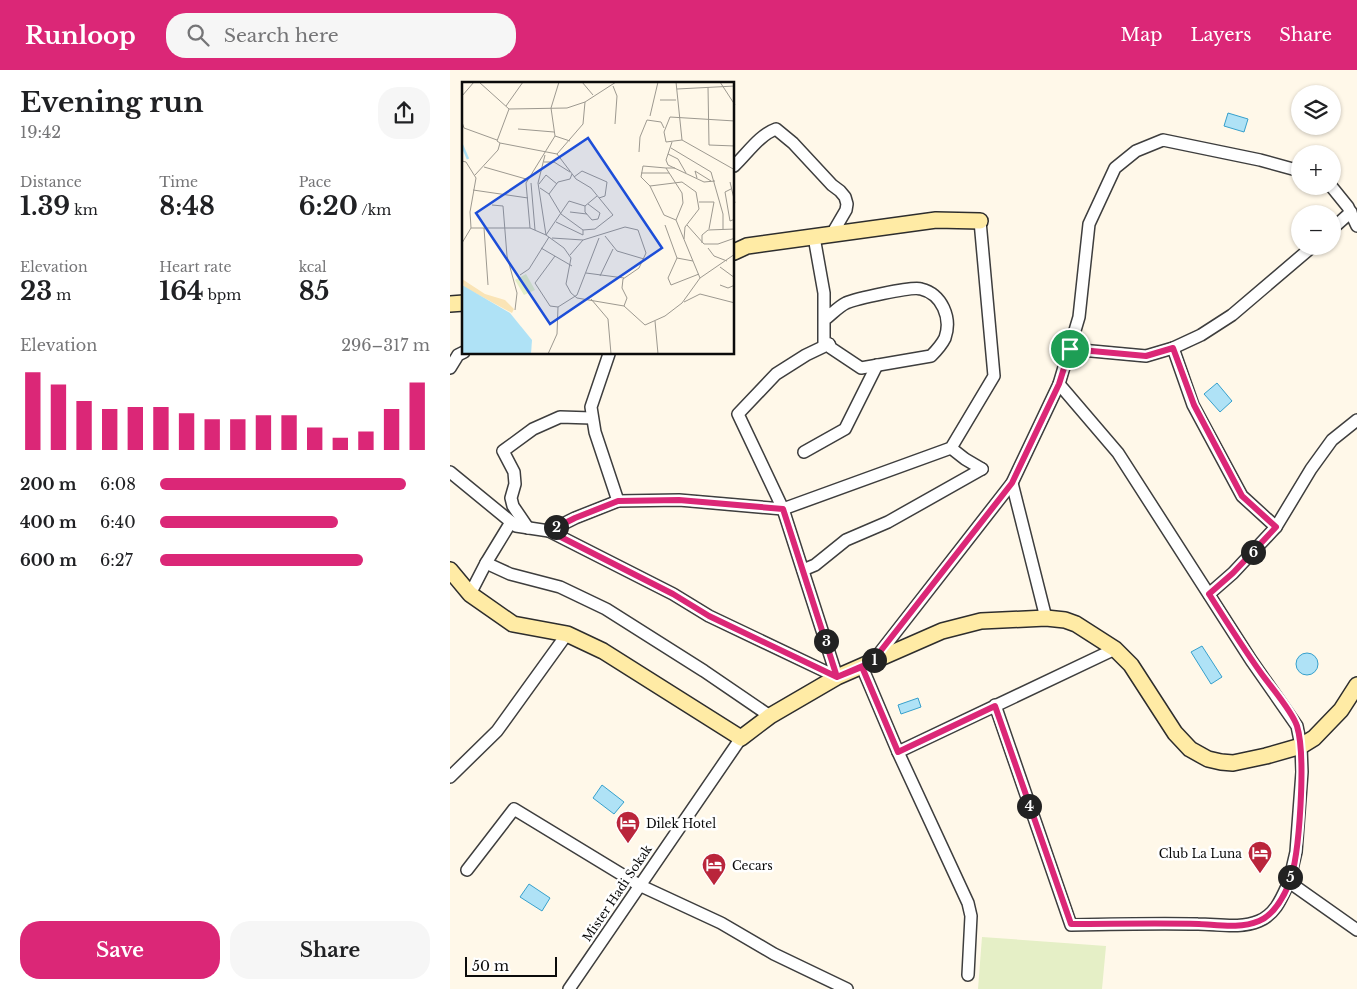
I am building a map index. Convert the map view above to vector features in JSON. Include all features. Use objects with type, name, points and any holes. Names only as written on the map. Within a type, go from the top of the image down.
[{"type":"street","points":[[735,165],[763,137],[776,129],[793,142],[845,197],[846,210],[832,234]]},
{"type":"street","points":[[867,664],[1012,483],[1059,384],[1079,317],[1089,224],[1115,168],[1136,151],[1163,140],[1260,160],[1291,169]]},
{"type":"street","points":[[1338,195],[1350,212],[1357,226]]},
{"type":"street","points":[[1341,220],[1350,212]]},
{"type":"street","points":[[549,531],[575,518],[618,501],[679,500],[783,509],[951,448],[994,376],[980,221],[936,220],[747,246],[735,252]]},
{"type":"street","points":[[814,237],[824,293],[824,320],[824,343],[829,344],[831,348],[861,368],[931,356],[945,338],[947,315],[942,305],[932,294],[920,288],[908,288],[845,304],[824,320]]},
{"type":"street","points":[[1070,349],[1146,356],[1173,348],[1201,335],[1232,315],[1302,255]]},
{"type":"street","points":[[829,344],[806,355],[776,374],[738,414],[783,509],[837,677]]},
{"type":"street","points":[[1173,348],[1194,405],[1242,496],[1276,527]]},
{"type":"street","points":[[450,368],[458,355],[462,353]]},
{"type":"street","points":[[609,355],[591,407],[594,432],[618,501]]},
{"type":"street","points":[[804,452],[845,429],[877,365]]},
{"type":"street","points":[[995,706],[1071,924],[1199,924],[1234,926],[1259,922],[1269,916],[1278,905],[1289,882],[1296,852],[1302,772],[1301,746],[1297,726],[1251,660],[1118,453],[1059,384]]},
{"type":"street","points":[[528,528],[513,506],[511,498],[515,484],[514,472],[503,451],[533,428],[560,417],[592,418]]},
{"type":"street","points":[[1209,594],[1233,573],[1276,527],[1311,469],[1332,440],[1357,420]]},
{"type":"street","points":[[803,570],[815,565],[846,540],[888,522],[982,469],[964,459],[951,448]]},
{"type":"street","points":[[450,472],[516,526],[549,531],[673,594],[709,616],[837,677]]},
{"type":"street","points":[[1012,483],[1046,618]]},
{"type":"street","points":[[470,594],[486,563],[512,522]]},
{"type":"street","points":[[486,563],[510,574],[560,587],[606,609],[704,671],[770,716]]},
{"type":"street","points":[[451,572],[470,594],[513,624],[567,634],[603,651],[741,738],[770,716],[837,677],[942,631],[981,621],[1046,618],[1065,620],[1076,624],[1115,649],[1131,665],[1181,740],[1190,749],[1208,759],[1221,762],[1233,762],[1266,756],[1301,746],[1314,738],[1341,710],[1357,685]]},
{"type":"street","points":[[450,777],[497,731],[567,634]]},
{"type":"street","points":[[898,752],[1115,649]]},
{"type":"street","points":[[867,664],[898,752],[968,903],[971,916],[968,976]]},
{"type":"street","name":"Mister Hadi Sokak","points":[[568,989],[741,738]]},
{"type":"street","points":[[467,870],[514,809],[639,885],[721,923],[774,954],[847,989]]},
{"type":"street","points":[[1289,882],[1357,930]]},
{"type":"green space","points":[[982,937],[1106,946],[1102,989],[978,989]]},
{"type":"water","points":[[1228,113],[1248,119],[1244,132],[1224,126]]},
{"type":"water","points":[[1217,383],[1232,401],[1220,412],[1204,394]]},
{"type":"water","points":[[1202,646],[1222,677],[1211,684],[1191,652]]},
{"type":"water","points":[[1307,653],[1315,656],[1318,664],[1315,672],[1307,675],[1299,672],[1296,664],[1299,656]]},
{"type":"water","points":[[918,698],[921,707],[901,714],[898,705]]},
{"type":"water","points":[[602,785],[624,802],[614,814],[593,798]]},
{"type":"water","points":[[529,884],[550,898],[542,911],[520,897]]},
{"type":"place","name":"Dilek Hotel","points":[[628,844]]},
{"type":"place","name":"Club La Luna","points":[[1260,874]]},
{"type":"place","name":"Cecars","points":[[714,886]]},
{"type":"route","points":[[1070,349],[1059,384],[1012,483],[872,662],[837,677],[709,616],[673,594],[549,531],[575,518],[618,501],[679,500],[783,509],[837,677],[862,667],[898,752],[995,706],[1071,924],[1199,924],[1234,926],[1259,922],[1269,916],[1278,905],[1289,882],[1296,852],[1302,772],[1301,746],[1297,726],[1291,715],[1251,660],[1209,594],[1233,573],[1276,527],[1242,496],[1194,405],[1173,348],[1146,356],[1070,349]]}]
